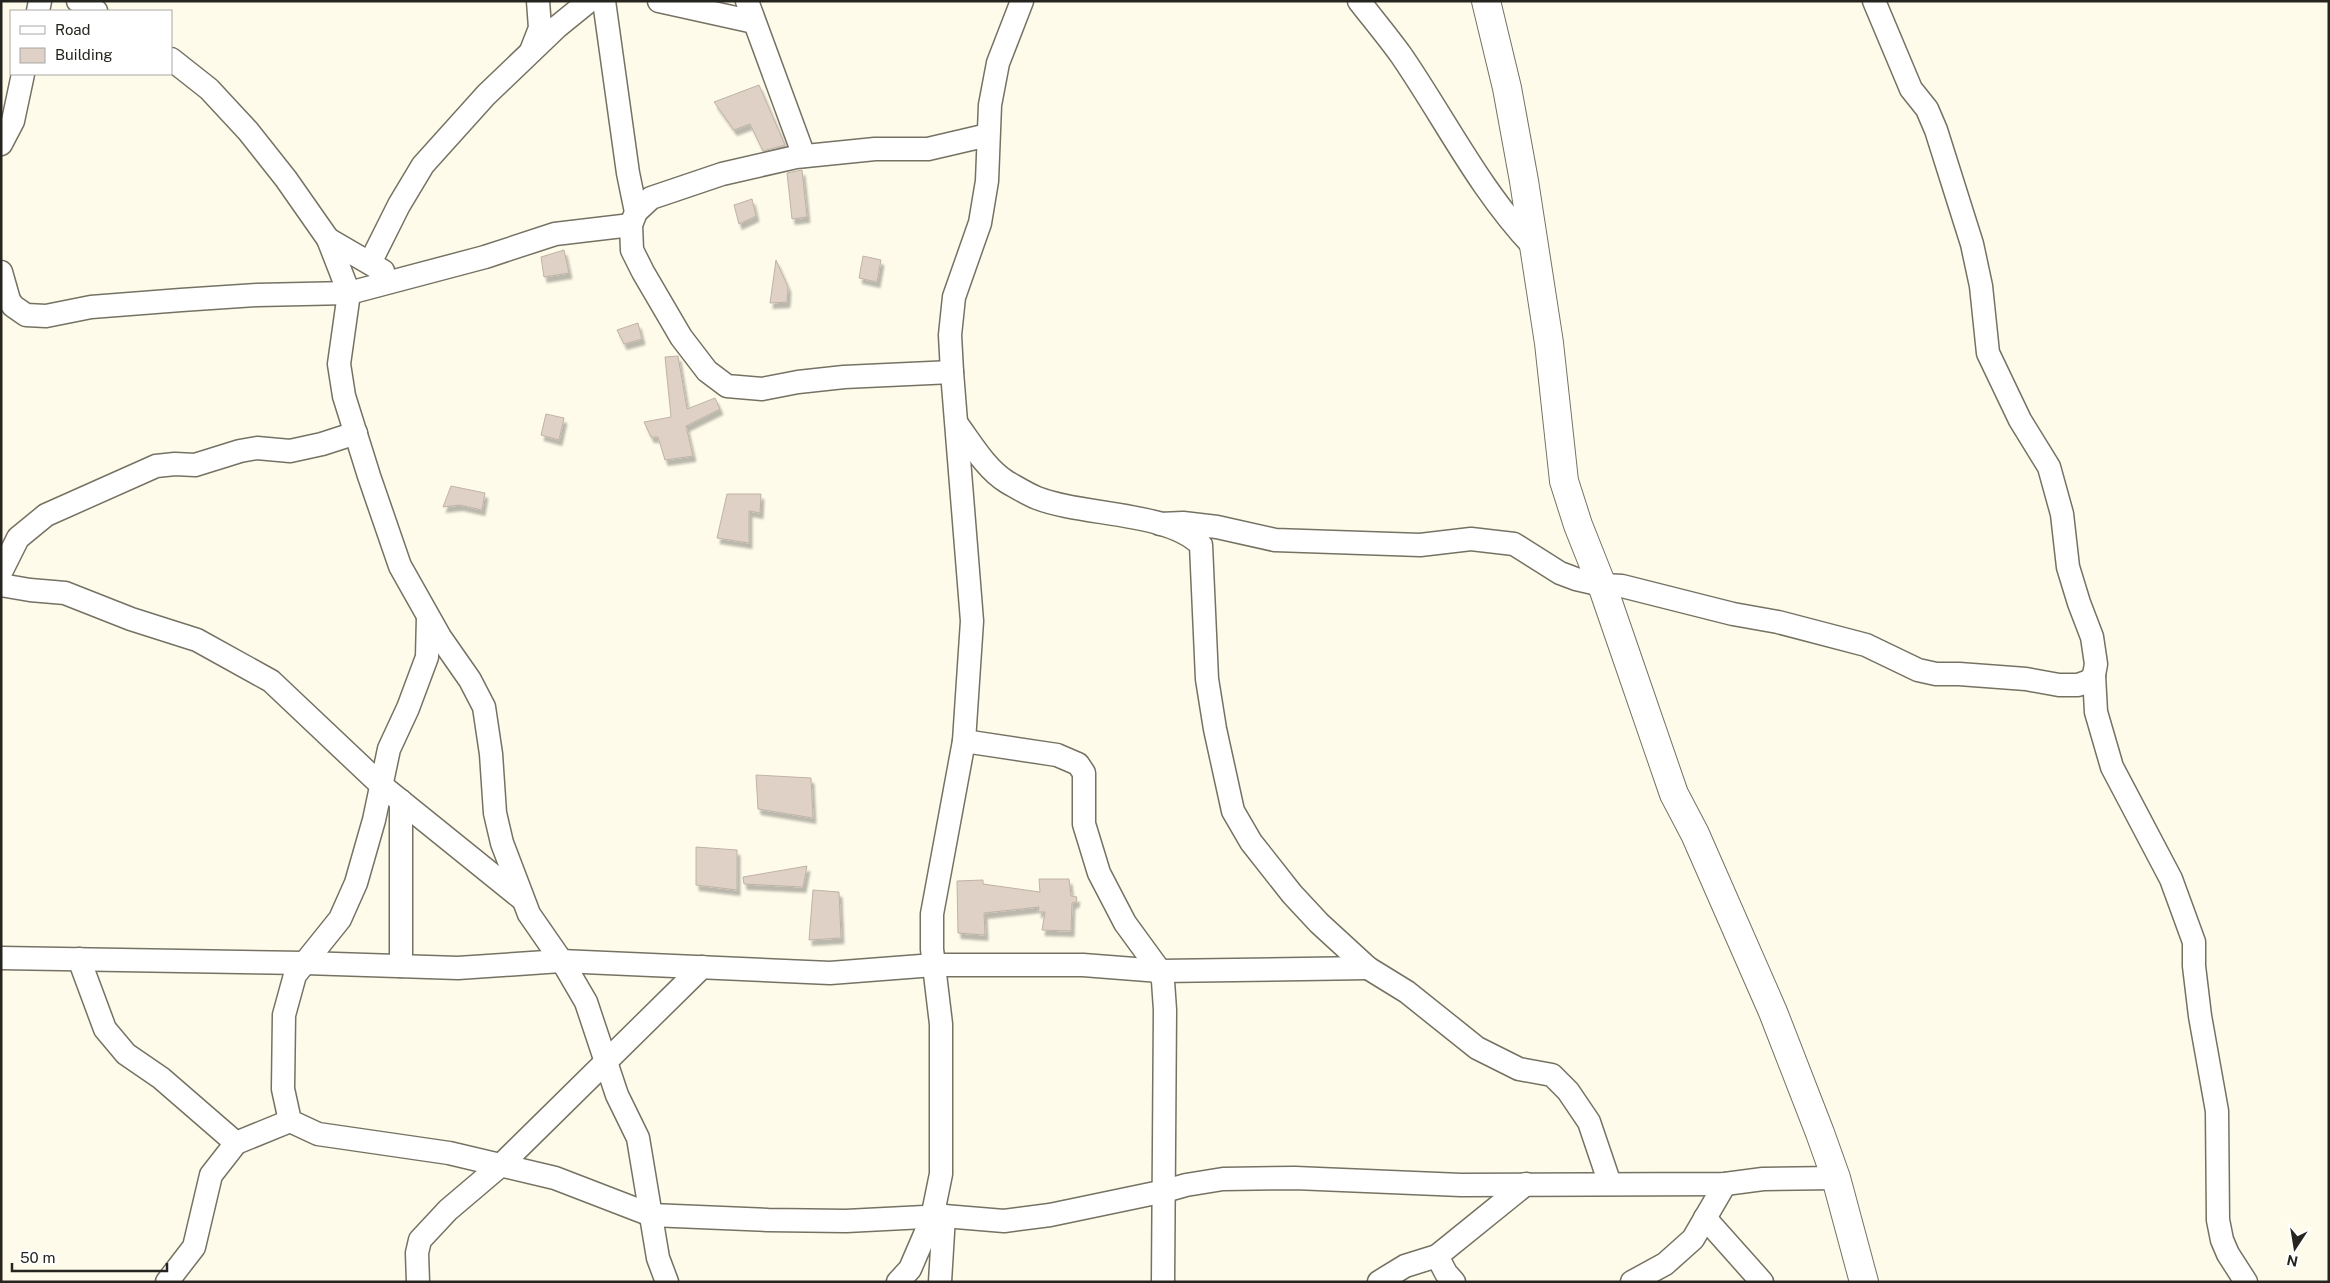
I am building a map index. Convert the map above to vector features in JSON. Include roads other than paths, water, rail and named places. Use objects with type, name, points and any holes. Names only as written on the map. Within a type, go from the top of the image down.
[{"type":"street","points":[[78,1],[94,10]]},
{"type":"street","points":[[530,52],[540,28],[538,1]]},
{"type":"street","points":[[370,263],[399,205],[423,165],[486,95],[530,52],[589,1]]},
{"type":"street","points":[[604,1],[634,218],[632,250],[681,337],[707,371],[727,386],[762,389],[798,382],[844,377],[952,372]]},
{"type":"street","points":[[659,1],[754,22]]},
{"type":"street","points":[[747,1],[804,156]]},
{"type":"street","points":[[940,1282],[938,1217],[941,1174],[941,1024],[934,965],[932,914],[964,741],[972,621],[950,335],[954,297],[980,223],[987,181],[990,105],[998,63],[1022,1]]},
{"type":"street","points":[[1359,1],[1401,55],[1482,183],[1510,221],[1533,246]]},
{"type":"street","points":[[1486,1],[1507,88],[1524,181],[1549,343],[1564,481],[1674,794],[1695,834],[1734,927],[1774,1012],[1836,1178],[1864,1282]]},
{"type":"street","points":[[1874,1],[1911,89],[1927,109],[1936,130],[1972,244],[1981,286],[1988,353],[2020,420],[2049,467],[2062,514],[2068,566],[2092,637],[2096,664],[2094,675],[2096,712],[2112,766],[2171,880],[2194,942],[2194,966],[2200,1016],[2217,1111],[2218,1220],[2222,1240],[2228,1254],[2246,1282]]},
{"type":"street","points":[[172,60],[209,89],[248,131],[286,179],[328,239],[349,293],[339,364],[344,396],[400,566],[428,617],[470,680],[484,707],[491,754],[495,812],[502,843],[528,914],[561,961],[586,1002],[617,1095],[638,1138],[658,1258],[667,1282]]},
{"type":"street","points":[[1,144],[13,121],[24,75]]},
{"type":"street","points":[[1,272],[8,300],[26,315],[46,316],[91,307],[257,295],[349,293],[485,257],[555,234],[634,218],[651,198],[722,174],[804,156],[875,149],[928,149],[988,135]]},
{"type":"street","points":[[328,239],[397,281]]},
{"type":"street","points":[[957,424],[978,453],[1005,481],[1037,498],[1160,524],[1191,535],[1201,545],[1207,680],[1232,811],[1251,842],[1292,894],[1319,923],[1368,968],[1407,992],[1477,1048],[1519,1069],[1552,1075],[1568,1091],[1589,1122],[1610,1184]]},
{"type":"street","points":[[1,572],[18,538],[46,516],[156,466],[174,464],[195,466],[240,451],[257,448],[290,451],[322,444],[356,432]]},
{"type":"street","points":[[1160,524],[1183,523],[1217,527],[1276,540],[1420,545],[1471,538],[1514,544],[1560,573],[1602,585],[1622,586],[1733,614],[1778,622],[1858,643],[1918,670],[1936,674],[2026,679],[2059,685],[2078,685],[2089,681],[2094,675]]},
{"type":"street","points":[[1,584],[30,590],[66,593],[131,619],[197,640],[271,681],[381,785],[522,899]]},
{"type":"street","points":[[290,1121],[283,1089],[284,1015],[295,975],[340,919],[352,892],[374,820],[389,749],[408,708],[426,658],[428,617]]},
{"type":"street","points":[[964,741],[1057,755],[1078,764],[1084,773],[1084,824],[1099,873],[1125,923],[1160,971],[1163,981],[1165,1010],[1163,1282]]},
{"type":"street","points":[[401,800],[401,966]]},
{"type":"street","points":[[1,958],[305,963],[458,968],[561,961],[830,972],[934,965],[1083,966],[1160,971],[1368,968]]},
{"type":"street","points":[[79,959],[105,1029],[126,1054],[160,1078],[236,1143]]},
{"type":"street","points":[[418,1282],[417,1253],[420,1240],[448,1210],[501,1165],[702,967]]},
{"type":"street","points":[[167,1282],[194,1247],[211,1175],[236,1143],[290,1121],[318,1134],[449,1153],[555,1178],[651,1215],[846,1221],[938,1217],[1004,1221],[1050,1215],[1186,1185],[1232,1179],[1295,1178],[1461,1185],[1725,1184],[1764,1179],[1836,1178]]},
{"type":"street","points":[[1379,1282],[1405,1266],[1437,1256],[1526,1184]]},
{"type":"street","points":[[1632,1282],[1665,1264],[1693,1240],[1725,1184]]},
{"type":"street","points":[[898,1282],[910,1269],[938,1217]]},
{"type":"street","points":[[1705,1218],[1762,1282]]},
{"type":"street","points":[[1437,1256],[1446,1273],[1454,1282]]}]
